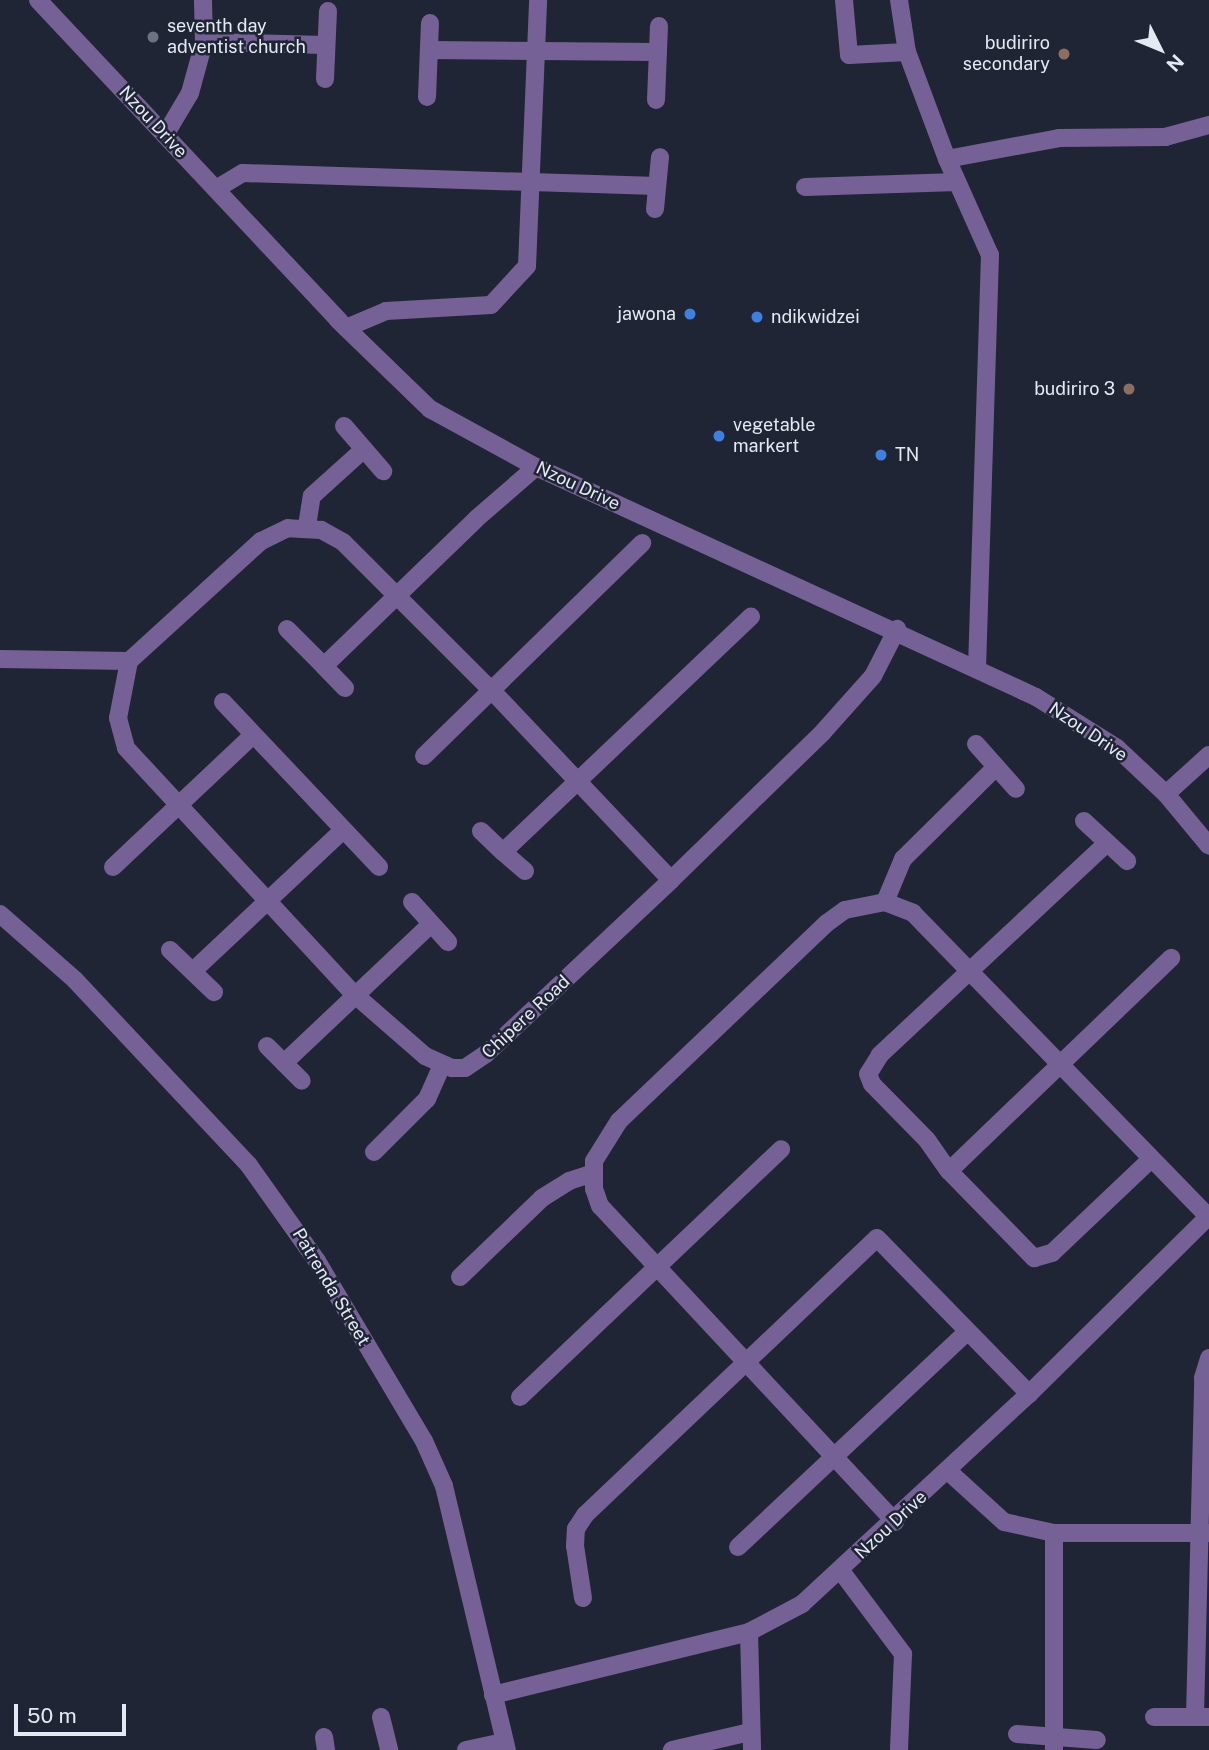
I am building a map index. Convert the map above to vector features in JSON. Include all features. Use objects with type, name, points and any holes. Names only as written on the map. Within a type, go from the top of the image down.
[{"type":"street","name":"Nzou Drive","points":[[37,0],[346,328],[430,409],[536,467],[897,629],[1090,728],[1166,794],[1209,846]]},
{"type":"street","points":[[165,135],[190,93],[204,42],[203,0]]},
{"type":"street","points":[[346,328],[386,311],[491,305],[527,266],[539,52],[538,0]]},
{"type":"street","points":[[844,0],[849,55],[907,52]]},
{"type":"street","points":[[900,0],[907,52],[947,159],[986,241],[992,269],[977,668]]},
{"type":"street","points":[[325,79],[328,10]]},
{"type":"street","points":[[427,97],[430,23]]},
{"type":"street","points":[[656,100],[659,26]]},
{"type":"street","points":[[204,42],[325,46]]},
{"type":"street","points":[[429,50],[658,52]]},
{"type":"street","points":[[947,159],[1059,138],[1165,137],[1209,125]]},
{"type":"street","points":[[654,209],[660,157]]},
{"type":"street","points":[[216,189],[243,173],[533,180],[657,186]]},
{"type":"street","points":[[805,187],[957,182]]},
{"type":"street","points":[[344,426],[383,471]]},
{"type":"street","points":[[307,526],[312,496],[364,449]]},
{"type":"street","points":[[324,666],[536,467]]},
{"type":"street","points":[[374,1152],[427,1099],[442,1065],[355,994],[178,807],[120,736],[124,679],[129,661],[261,541],[288,528],[307,526],[343,542],[493,692],[671,880]]},
{"type":"street","points":[[424,757],[642,543]]},
{"type":"street","points":[[503,852],[751,617]]},
{"type":"street","points":[[287,629],[345,688]]},
{"type":"street","name":"Chipere Road","points":[[442,1065],[465,1068],[476,1062],[671,880],[846,710],[873,676],[897,629]]},
{"type":"street","points":[[0,659],[129,661]]},
{"type":"street","points":[[223,702],[379,867]]},
{"type":"street","points":[[113,867],[253,735]]},
{"type":"street","points":[[976,744],[1016,789]]},
{"type":"street","points":[[1166,794],[1209,755]]},
{"type":"street","points":[[885,902],[903,859],[996,767]]},
{"type":"street","points":[[1084,821],[1126,861]]},
{"type":"street","points":[[193,971],[343,830]]},
{"type":"street","points":[[481,831],[525,871]]},
{"type":"street","points":[[1107,843],[972,972],[880,1055],[868,1074],[872,1084],[927,1140],[949,1171],[1027,1253],[1042,1258],[1151,1159]]},
{"type":"street","points":[[412,902],[448,942]]},
{"type":"street","points":[[895,1522],[656,1270],[600,1206],[593,1173],[604,1140],[619,1121],[827,923],[845,911],[885,902],[913,913],[1209,1217]]},
{"type":"street","name":"Patrenda Street","points":[[0,914],[75,980],[248,1164],[317,1261],[424,1441],[444,1486],[506,1746]]},
{"type":"street","points":[[284,1063],[430,924]]},
{"type":"street","points":[[170,950],[214,992]]},
{"type":"street","points":[[949,1171],[1171,958]]},
{"type":"street","points":[[267,1046],[302,1082]]},
{"type":"street","points":[[520,1396],[781,1149]]},
{"type":"street","points":[[460,1277],[542,1198],[562,1184],[593,1173]]},
{"type":"street","name":"Nzou Drive","points":[[493,1695],[749,1632],[802,1604],[895,1522],[1209,1217]]},
{"type":"street","points":[[583,1598],[575,1546],[576,1529],[585,1515],[743,1361],[877,1238],[1029,1394]]},
{"type":"street","points":[[738,1547],[967,1332]]},
{"type":"street","points":[[1154,1717],[1202,1717],[1203,1378],[1209,1358]]},
{"type":"street","points":[[948,1471],[1004,1522],[1054,1533],[1203,1533]]},
{"type":"street","points":[[1053,1744],[1054,1533]]},
{"type":"street","points":[[841,1571],[903,1654],[899,1750]]},
{"type":"street","points":[[672,1750],[751,1741],[749,1632]]},
{"type":"street","points":[[382,1717],[389,1750]]},
{"type":"street","points":[[1017,1734],[1053,1744],[1097,1740]]},
{"type":"street","points":[[466,1750],[506,1746]]},
{"type":"place","name":"seventh day adventist church","points":[[153,37]]},
{"type":"place","name":"budiriro secondary","points":[[1064,54]]},
{"type":"place","name":"jawona","points":[[690,314]]},
{"type":"place","name":"ndikwidzei","points":[[757,317]]},
{"type":"place","name":"budiriro 3","points":[[1129,389]]},
{"type":"place","name":"vegetable markert","points":[[719,436]]},
{"type":"place","name":"TN","points":[[881,455]]}]
